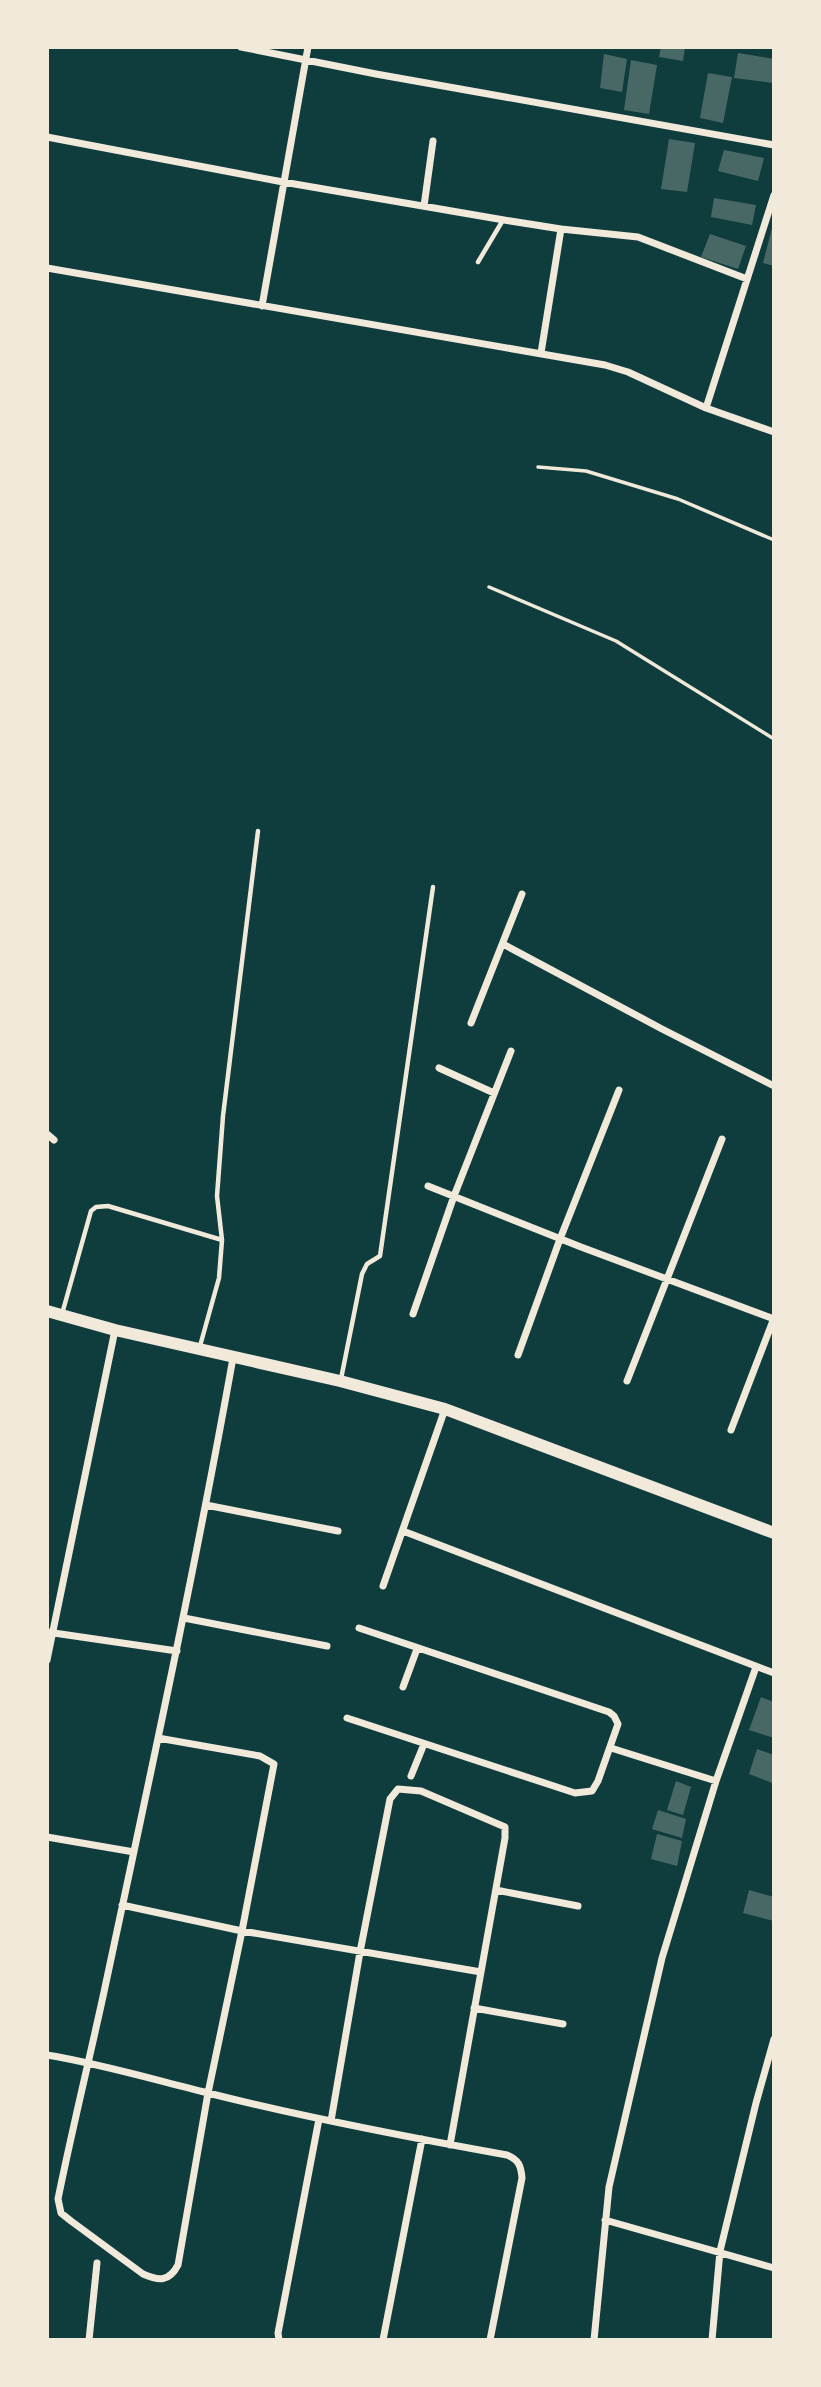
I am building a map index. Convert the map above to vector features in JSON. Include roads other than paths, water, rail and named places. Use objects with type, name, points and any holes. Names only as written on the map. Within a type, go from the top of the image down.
[{"type":"street","points":[[241,47],[774,145]]},
{"type":"street","points":[[262,306],[308,47]]},
{"type":"street","points":[[47,137],[283,182],[504,220],[638,237],[747,279]]},
{"type":"street","points":[[424,206],[433,141]]},
{"type":"street","points":[[706,408],[774,195]]},
{"type":"street","points":[[541,353],[561,229]]},
{"type":"street","points":[[47,268],[580,359],[628,372],[706,408],[774,432]]},
{"type":"street","points":[[471,1023],[522,894]]},
{"type":"street","points":[[503,944],[774,1086]]},
{"type":"street","points":[[413,1314],[454,1196],[511,1051]]},
{"type":"street","points":[[439,1068],[494,1093]]},
{"type":"street","points":[[517,1355],[619,1090]]},
{"type":"street","points":[[627,1381],[722,1139]]},
{"type":"street","points":[[428,1186],[774,1319],[731,1430]]},
{"type":"street","points":[[47,1311],[115,1330],[340,1381],[445,1409],[774,1532]]},
{"type":"street","points":[[47,1660],[50,1633],[115,1330]]},
{"type":"street","points":[[158,1738],[260,1755],[274,1764],[243,1931],[208,2093],[178,2265],[173,2275],[164,2280],[155,2280],[142,2274],[61,2213],[58,2206],[76,2110],[89,2062],[122,1905],[134,1852],[158,1738],[184,1618],[233,1358]]},
{"type":"street","points":[[383,1587],[445,1409]]},
{"type":"street","points":[[206,1505],[338,1531]]},
{"type":"street","points":[[403,1531],[774,1673]]},
{"type":"street","points":[[184,1618],[327,1646]]},
{"type":"street","points":[[347,1718],[575,1793],[592,1791],[611,1748],[618,1724],[609,1712],[359,1628]]},
{"type":"street","points":[[50,1633],[177,1651]]},
{"type":"street","points":[[403,1687],[417,1649]]},
{"type":"street","points":[[594,2340],[605,2220],[617,2149],[662,1958],[716,1781],[756,1667]]},
{"type":"street","points":[[411,1776],[424,1744]]},
{"type":"street","points":[[611,1748],[716,1781]]},
{"type":"street","points":[[331,2121],[390,1799],[398,1789],[421,1791],[505,1828],[450,2145]]},
{"type":"street","points":[[47,1837],[134,1852]]},
{"type":"street","points":[[496,1890],[578,1906]]},
{"type":"street","points":[[122,1905],[243,1931],[481,1972]]},
{"type":"street","points":[[474,2008],[563,2024]]},
{"type":"street","points":[[712,2340],[720,2251],[755,2103],[774,2039]]},
{"type":"street","points":[[47,2054],[319,2119],[516,2158],[522,2178],[490,2340]]},
{"type":"street","points":[[279,2340],[278,2333],[319,2119]]},
{"type":"street","points":[[383,2340],[422,2139]]},
{"type":"street","points":[[605,2220],[774,2268]]},
{"type":"street","points":[[89,2340],[97,2263]]},
{"type":"lane","points":[[478,261],[504,220]]},
{"type":"lane","points":[[200,1348],[219,1278],[222,1240],[216,1196],[223,1116],[258,831]]},
{"type":"lane","points":[[340,1381],[362,1274],[367,1264],[380,1256],[433,887]]},
{"type":"lane","points":[[62,1315],[91,1211],[96,1207],[108,1206],[222,1240]]}]
